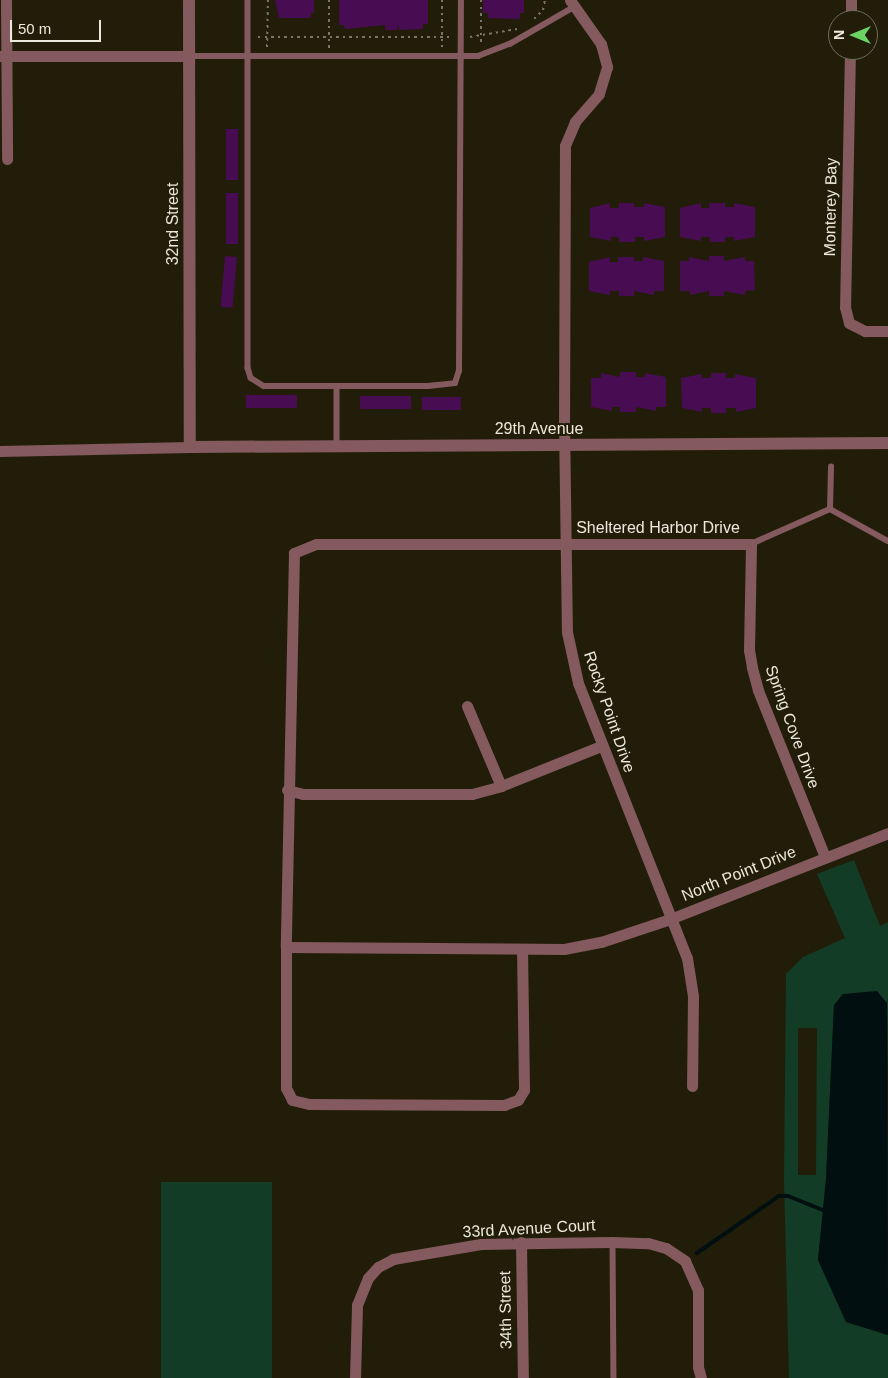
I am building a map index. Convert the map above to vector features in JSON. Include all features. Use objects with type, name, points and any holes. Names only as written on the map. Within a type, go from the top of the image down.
[{"type":"street","points":[[6,0],[3,56],[7,159]]},
{"type":"street","name":"32nd Street","points":[[190,0],[190,447]]},
{"type":"street","name":"Rocky Point Drive","points":[[572,3],[601,44],[606,67],[599,94],[574,122],[566,146],[564,445],[568,632],[572,659],[601,746],[692,978],[692,1086]]},
{"type":"street","points":[[3,56],[189,56]]},
{"type":"street","name":"Monterey Bay","points":[[850,60],[845,307],[849,323],[865,331],[888,331]]},
{"type":"street","name":"29th Avenue","points":[[190,447],[888,443]]},
{"type":"street","points":[[0,451],[190,447]]},
{"type":"street","name":"Sheltered Harbor Drive","points":[[287,790],[294,553],[316,544],[750,544]]},
{"type":"street","name":"Spring Cove Drive","points":[[750,544],[749,650],[752,667],[758,690],[825,857]]},
{"type":"street","points":[[467,706],[501,786]]},
{"type":"street","points":[[522,950],[524,1090],[518,1100],[504,1105],[309,1104],[292,1100],[286,1088],[287,790],[304,794],[452,795],[483,792],[601,746]]},
{"type":"street","name":"North Point Drive","points":[[286,947],[564,950],[602,942],[670,919],[888,833]]},
{"type":"street","name":"34th Street","points":[[521,1242],[523,1378]]},
{"type":"street","name":"33rd Avenue Court","points":[[356,1378],[357,1304],[368,1278],[378,1267],[411,1256],[481,1244],[613,1242],[648,1243],[679,1255],[698,1290],[698,1367],[701,1378]]},
{"type":"lane","points":[[248,0],[248,368],[257,385],[337,386],[446,386],[459,379],[461,0]]},
{"type":"lane","points":[[189,56],[478,56],[510,44],[572,3]]},
{"type":"lane","points":[[337,386],[337,445]]},
{"type":"lane","points":[[830,509],[831,467]]},
{"type":"lane","points":[[830,509],[888,541]]},
{"type":"lane","points":[[750,544],[830,509]]},
{"type":"lane","points":[[613,1242],[614,1378]]},
{"type":"path","points":[[268,0],[268,47]]},
{"type":"path","points":[[329,0],[329,48]]},
{"type":"path","points":[[442,0],[442,47]]},
{"type":"path","points":[[481,0],[481,45]]},
{"type":"path","points":[[527,24],[540,14],[545,0]]},
{"type":"path","points":[[470,36],[481,36],[521,27]]},
{"type":"path","points":[[258,37],[452,37]]},
{"type":"green space","points":[[854,860],[880,926],[888,922],[888,1076],[887,1003],[843,994],[834,1005],[826,1179],[818,1260],[846,1322],[888,1335],[888,1378],[789,1378],[784,1179],[786,974],[803,957],[845,938],[817,874]],"holes":[[[798,1028],[817,1028],[816,1175],[798,1175]]]},
{"type":"green space","points":[[161,1182],[272,1182],[272,1378],[161,1378]]},
{"type":"shaded area","points":[[877,991],[887,1003],[888,1335],[846,1322],[818,1260],[826,1179],[834,1005],[843,994]]},
{"type":"building","points":[[275,0],[314,0],[314,13],[311,13],[311,18],[279,18]]},
{"type":"building","points":[[339,0],[428,0],[428,24],[423,24],[423,29],[399,30],[399,25],[397,30],[385,30],[385,25],[345,29],[344,25],[339,25]]},
{"type":"building","points":[[483,0],[524,0],[524,13],[520,13],[520,19],[488,18],[488,13],[483,13]]},
{"type":"building","points":[[226,129],[238,129],[238,180],[226,180]]},
{"type":"building","points":[[226,193],[238,193],[238,244],[226,244]]},
{"type":"building","points":[[610,203],[610,208],[619,208],[619,203],[634,203],[634,207],[644,207],[644,203],[665,207],[665,237],[644,241],[644,237],[635,237],[635,242],[619,242],[619,237],[611,237],[611,241],[590,237],[590,208]]},
{"type":"building","points":[[701,203],[701,208],[709,208],[709,203],[725,203],[725,207],[734,207],[734,203],[755,207],[755,237],[734,241],[734,237],[725,237],[725,242],[710,242],[710,237],[701,237],[701,241],[680,237],[680,208]]},
{"type":"building","points":[[225,256],[237,257],[233,308],[221,307]]},
{"type":"building","points":[[709,256],[724,256],[724,261],[745,257],[745,261],[754,261],[755,290],[745,291],[745,295],[724,291],[724,296],[709,296],[709,291],[690,295],[690,291],[680,291],[680,261],[689,261],[689,257],[709,261]]},
{"type":"building","points":[[610,257],[610,262],[618,262],[618,257],[634,257],[634,261],[643,261],[643,257],[664,261],[664,291],[654,291],[654,295],[634,291],[634,296],[619,296],[619,291],[610,291],[610,295],[589,291],[589,262]]},
{"type":"building","points":[[620,372],[636,372],[636,377],[645,377],[645,373],[666,377],[666,407],[656,407],[656,411],[636,407],[636,412],[620,412],[620,407],[612,407],[612,411],[591,407],[591,378],[601,378],[601,373],[620,377]]},
{"type":"building","points":[[711,373],[726,373],[726,378],[735,378],[735,374],[756,378],[756,408],[736,412],[736,408],[726,408],[726,413],[711,413],[711,408],[702,408],[702,412],[682,408],[681,378],[702,374],[702,378],[711,378]]},
{"type":"building","points":[[246,395],[297,395],[297,408],[246,408]]},
{"type":"building","points":[[360,396],[411,396],[411,409],[360,409]]},
{"type":"building","points":[[422,397],[461,397],[461,410],[422,410]]},
{"type":"waterway","points":[[697,1253],[779,1196],[788,1196],[823,1210]]}]
